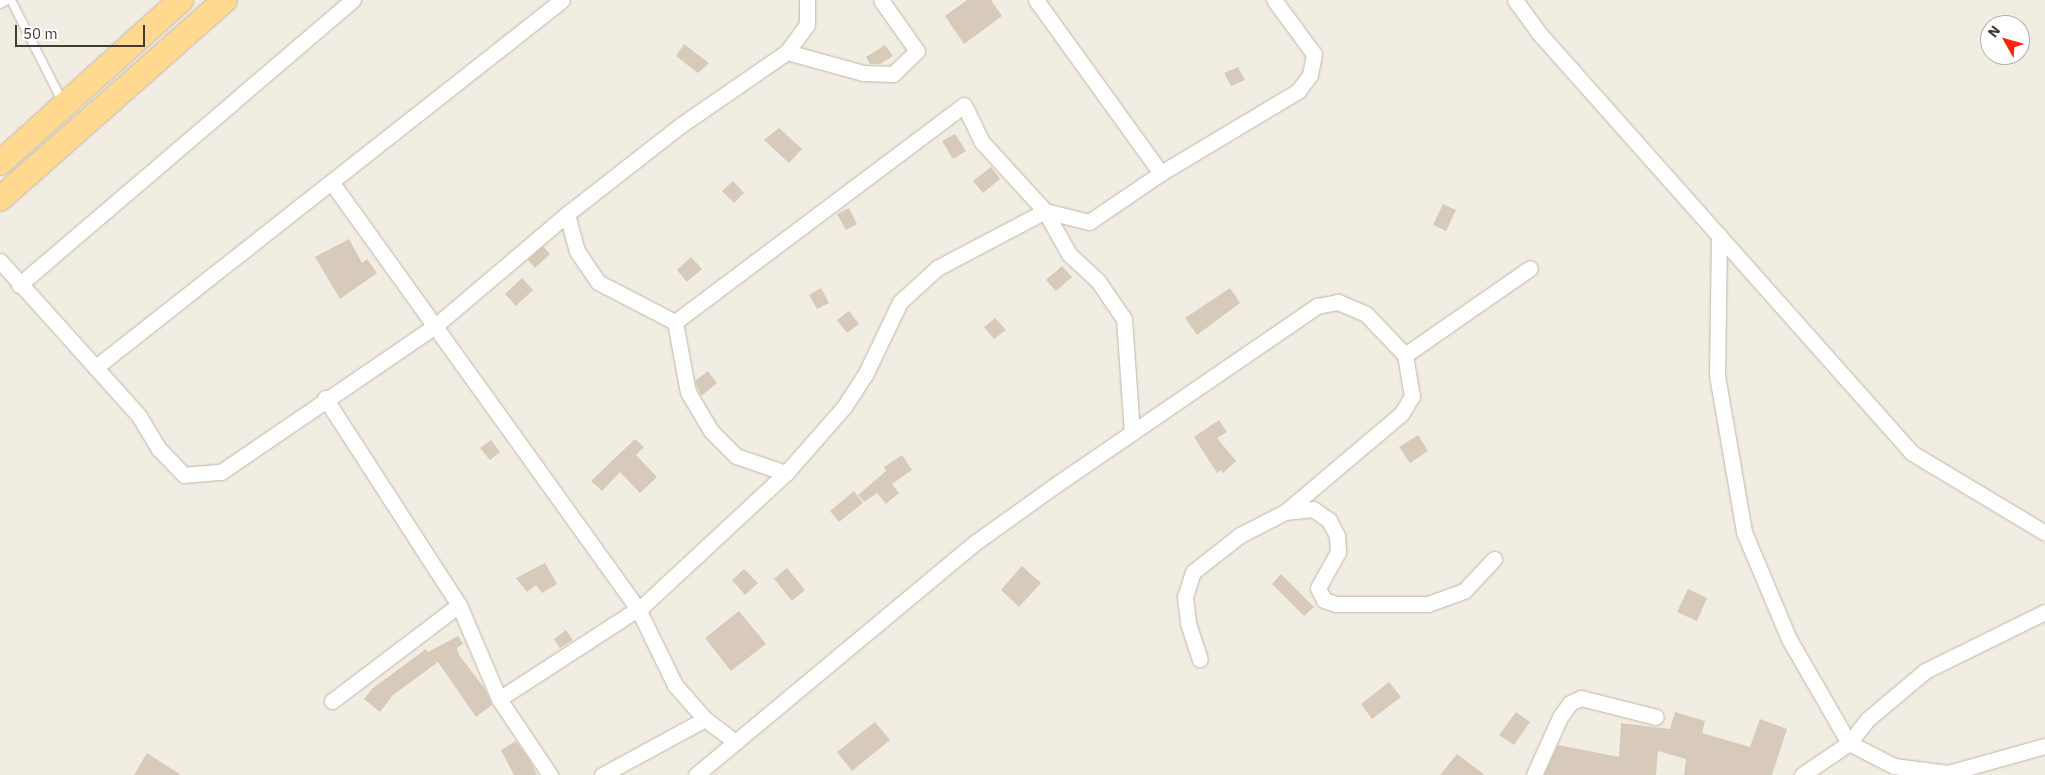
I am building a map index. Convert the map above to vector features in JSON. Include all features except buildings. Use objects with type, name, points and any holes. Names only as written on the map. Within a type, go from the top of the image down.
[{"type":"main road","points":[[0,162],[181,0]]},
{"type":"main road","points":[[0,199],[225,0]]},
{"type":"street","points":[[19,286],[353,0]]},
{"type":"street","points":[[96,366],[332,183],[562,0]]},
{"type":"street","points":[[0,261],[19,286],[96,366],[139,416],[159,450],[184,475],[221,472],[325,398],[435,326],[567,214],[682,124],[788,52],[807,24],[807,0]]},
{"type":"street","points":[[788,52],[863,73],[893,74],[917,51],[881,0]]},
{"type":"street","points":[[1037,0],[1161,174]]},
{"type":"street","points":[[499,699],[638,609],[786,473],[854,391],[900,302],[937,268],[1045,211],[1089,222],[1161,174],[1298,91],[1310,75],[1314,54],[1274,0]]},
{"type":"street","points":[[1515,0],[1538,32],[1912,453],[2045,533]]},
{"type":"street","points":[[675,322],[964,104],[982,142],[1045,211],[1069,254],[1098,281],[1124,319],[1132,433]]},
{"type":"street","points":[[332,183],[638,609],[675,685],[705,719],[735,742]]},
{"type":"street","points":[[567,214],[577,251],[598,282],[675,322]]},
{"type":"street","points":[[1719,235],[1717,375],[1744,532],[1789,639],[1849,743],[1894,766],[1948,773],[2045,746]]},
{"type":"street","points":[[1406,355],[1530,268]]},
{"type":"street","points":[[696,775],[976,542],[1132,433],[1317,306],[1338,302],[1366,314],[1406,355],[1412,396],[1401,414],[1285,512],[1240,535],[1194,572],[1185,597],[1188,623],[1200,659]]},
{"type":"street","points":[[675,322],[688,392],[711,431],[736,456],[786,473]]},
{"type":"street","points":[[325,398],[458,605],[499,699],[550,775]]},
{"type":"street","points":[[1285,512],[1313,509],[1329,520],[1337,536],[1338,552],[1318,588],[1324,600],[1336,604],[1428,604],[1464,591],[1494,559]]},
{"type":"street","points":[[332,701],[458,605]]},
{"type":"street","points":[[1802,775],[1849,743],[1868,719],[1925,671],[2045,612]]},
{"type":"street","points":[[1534,775],[1560,717],[1570,703],[1581,698],[1656,717]]},
{"type":"street","points":[[602,775],[705,719]]},
{"type":"lane","points":[[0,4],[10,0],[64,105]]}]
